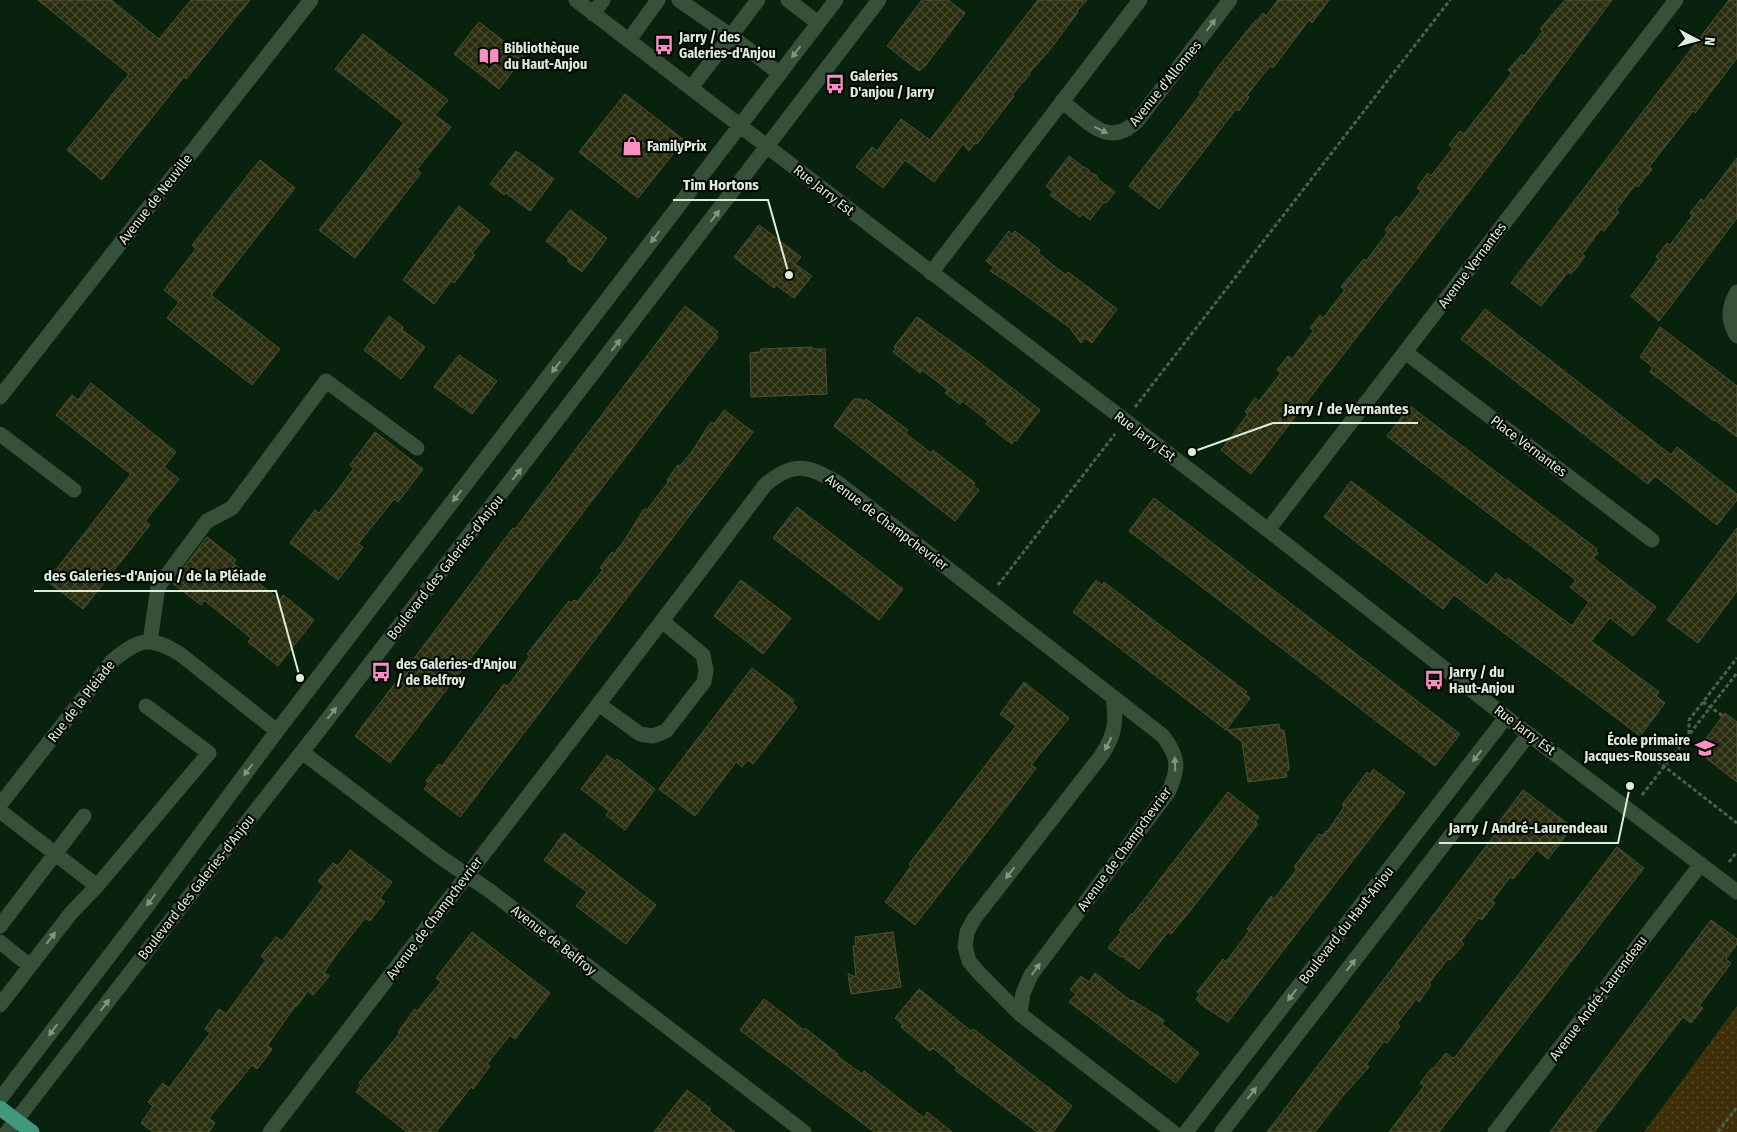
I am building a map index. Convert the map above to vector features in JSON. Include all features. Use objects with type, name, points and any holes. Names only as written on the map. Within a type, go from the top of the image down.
[{"type":"main road","points":[[0,1108],[32,1132]]},
{"type":"street","name":"Avenue de Neuville","points":[[0,397],[310,0]]},
{"type":"street","name":"Rue Jarry Est","points":[[576,0],[1268,530],[1506,717],[1737,892]]},
{"type":"street","points":[[594,14],[603,0]]},
{"type":"street","points":[[629,40],[658,0]]},
{"type":"street","points":[[679,0],[731,36],[780,74]]},
{"type":"street","points":[[691,88],[758,0]]},
{"type":"street","points":[[788,0],[818,23]]},
{"type":"street","name":"Boulevard des Galeries-d'Anjou","points":[[0,1099],[277,731],[836,0]]},
{"type":"street","name":"Boulevard des Galeries-d'Anjou","points":[[7,1132],[302,752],[880,0]]},
{"type":"street","points":[[931,273],[1140,0]]},
{"type":"street","name":"Avenue d'Allonnes","points":[[1062,101],[1099,130],[1110,134],[1121,133],[1130,129],[1230,0]]},
{"type":"street","name":"Avenue Vernantes","points":[[1268,530],[1676,0]]},
{"type":"street","points":[[1737,292],[1732,300],[1729,314],[1732,328],[1737,336]]},
{"type":"street","name":"Place Vernantes","points":[[1406,352],[1652,540]]},
{"type":"street","points":[[277,731],[180,654],[166,645],[150,642],[158,587],[206,521],[232,508],[326,381],[417,448]]},
{"type":"street","points":[[0,434],[74,490]]},
{"type":"street","name":"Avenue de Champchevrier","points":[[270,1132],[466,875],[600,705],[765,485],[779,473],[798,467],[819,472],[838,484],[1113,696],[1163,736],[1172,748],[1176,760],[1175,777],[1169,791],[1031,974],[1023,993],[1020,1014]]},
{"type":"street","points":[[600,705],[640,734],[653,736],[666,731],[704,682],[706,670],[703,655],[662,621]]},
{"type":"street","name":"Rue de la Pléiade","points":[[0,805],[112,661],[129,647],[139,642],[150,642]]},
{"type":"street","points":[[1113,696],[1116,713],[1115,727],[1110,742],[974,919],[967,932],[965,947],[969,961],[1020,1014],[1173,1132]]},
{"type":"street","points":[[0,1005],[71,913],[97,886],[209,753],[146,706]]},
{"type":"street","name":"Boulevard du Haut-Anjou","points":[[1186,1132],[1506,717]]},
{"type":"street","name":"Boulevard du Haut-Anjou","points":[[1222,1132],[1529,734]]},
{"type":"street","name":"Avenue de Belfroy","points":[[302,752],[439,856],[490,891],[804,1132]]},
{"type":"street","points":[[0,811],[97,886]]},
{"type":"street","points":[[0,926],[84,816]]},
{"type":"street","name":"Avenue André-Laurendeau","points":[[1496,1132],[1701,864]]},
{"type":"street","points":[[0,942],[30,966]]},
{"type":"path","points":[[988,599],[1450,0]]},
{"type":"path","points":[[1689,735],[1690,720],[1737,658]]},
{"type":"path","points":[[1642,795],[1737,673]]},
{"type":"path","points":[[1703,702],[1723,716]]},
{"type":"path","points":[[1647,753],[1737,823]]},
{"type":"path","points":[[1729,862],[1737,852]]},
{"type":"path","points":[[1718,1132],[1737,1107]]},
{"type":"shaded area","points":[[1737,1006],[1737,1132],[1644,1132]]},
{"type":"building","points":[[38,0],[111,0],[159,39],[191,0],[250,0],[186,79],[184,77],[102,180],[67,150],[129,74]]},
{"type":"building","points":[[922,0],[948,0],[965,13],[926,65],[919,71],[887,46]]},
{"type":"building","points":[[1038,0],[1087,0],[1048,52],[1012,95],[1014,96],[977,144],[975,143],[969,151],[963,144],[934,182],[905,160],[883,188],[856,167],[872,147],[877,151],[901,119],[930,140]]},
{"type":"building","points":[[1278,0],[1329,0],[1312,23],[1309,20],[1273,68],[1270,66],[1247,95],[1249,97],[1239,111],[1236,109],[1159,209],[1129,186],[1201,94],[1199,93],[1221,63],[1256,20],[1263,13],[1266,16]]},
{"type":"building","points":[[1565,0],[1612,0],[1490,164],[1251,474],[1221,450],[1248,414],[1245,412],[1255,398],[1259,401],[1281,373],[1277,370],[1288,356],[1292,359],[1314,331],[1310,328],[1320,315],[1323,318],[1345,290],[1341,287],[1364,259],[1366,261],[1388,232],[1385,230],[1396,216],[1399,219],[1421,191],[1417,188],[1428,173],[1431,176],[1453,148],[1449,145],[1460,131],[1464,134],[1512,73],[1508,70],[1522,54],[1524,56],[1543,31],[1540,29]]},
{"type":"building","points":[[1729,0],[1737,0],[1737,58],[1695,113],[1693,111],[1649,167],[1652,169],[1638,187],[1635,185],[1625,198],[1616,210],[1619,212],[1604,231],[1601,229],[1582,254],[1585,256],[1578,266],[1571,274],[1568,272],[1541,306],[1511,283]]},
{"type":"building","name":"Bibliothèque du Haut-Anjou","points":[[479,22],[524,57],[499,89],[454,54]]},
{"type":"building","points":[[363,34],[448,100],[435,115],[451,127],[417,169],[421,173],[355,258],[319,230],[404,123],[335,69]]},
{"type":"building","name":"FamilyPrix","points":[[625,94],[684,140],[638,198],[579,152]]},
{"type":"building","points":[[516,151],[554,179],[530,211],[490,184]]},
{"type":"building","points":[[1069,156],[1096,175],[1099,180],[1115,192],[1106,203],[1104,202],[1090,220],[1082,214],[1080,217],[1050,195],[1053,192],[1046,186]]},
{"type":"building","points":[[1737,158],[1737,218],[1659,321],[1631,296],[1659,259],[1656,257],[1667,243],[1670,245],[1693,215],[1690,213],[1701,199],[1704,201]]},
{"type":"building","points":[[260,160],[295,188],[211,295],[280,349],[252,385],[167,318],[179,302],[164,290],[196,249],[192,245]]},
{"type":"building","points":[[459,206],[490,231],[472,253],[475,255],[454,283],[451,281],[434,304],[403,280]]},
{"type":"building","points":[[570,210],[607,238],[582,272],[546,241]]},
{"type":"building","points":[[759,225],[801,257],[795,264],[812,276],[794,298],[776,285],[774,288],[734,257]]},
{"type":"building","points":[[1009,231],[1012,234],[1015,231],[1040,250],[1038,253],[1066,275],[1068,272],[1117,309],[1092,343],[1085,338],[1081,343],[1070,328],[990,271],[994,267],[986,261]]},
{"type":"building","points":[[685,306],[718,332],[715,335],[718,337],[390,763],[355,736]]},
{"type":"building","points":[[1485,309],[1671,455],[1677,447],[1737,494],[1737,500],[1717,525],[1655,476],[1648,484],[1461,339]]},
{"type":"building","points":[[389,316],[403,327],[402,330],[425,347],[401,379],[364,350]]},
{"type":"building","points":[[917,317],[1040,410],[1016,441],[1014,440],[1012,444],[986,424],[988,421],[962,401],[960,404],[945,393],[948,390],[922,370],[920,373],[893,352],[896,349],[894,347]]},
{"type":"building","points":[[1660,327],[1737,386],[1737,437],[1650,372],[1653,367],[1640,357]]},
{"type":"building","points":[[812,347],[813,349],[825,349],[827,394],[751,397],[750,353],[760,352],[761,349]]},
{"type":"building","points":[[459,355],[497,381],[472,414],[434,387]]},
{"type":"building","points":[[91,383],[176,452],[164,467],[179,479],[145,521],[150,525],[83,609],[47,581],[131,474],[56,415],[72,395],[78,400]]},
{"type":"building","points":[[854,399],[861,399],[864,402],[866,399],[908,430],[905,433],[931,453],[933,450],[975,483],[973,485],[979,490],[955,521],[834,426]]},
{"type":"building","points":[[1410,406],[1597,549],[1598,553],[1593,558],[1656,607],[1633,636],[1610,618],[1591,641],[1659,692],[1656,696],[1665,703],[1640,736],[1454,595],[1443,609],[1324,517],[1351,481],[1487,585],[1496,573],[1506,581],[1508,578],[1572,626],[1589,602],[1570,587],[1576,580],[1387,436]]},
{"type":"building","points":[[724,410],[753,432],[460,817],[424,789],[429,783],[426,781],[439,764],[442,766],[504,684],[507,686],[511,682],[530,656],[527,654],[569,601],[571,603],[574,600],[577,602],[603,570],[600,568],[612,552],[614,554],[624,541],[644,509],[647,510],[678,465],[679,467],[691,453],[711,422],[714,424]]},
{"type":"building","points":[[375,432],[423,469],[398,502],[394,499],[358,544],[363,547],[338,580],[290,543],[315,510],[319,513],[337,491],[354,468],[350,465]]},
{"type":"building","points":[[1154,498],[1460,734],[1435,766],[1129,531]]},
{"type":"building","points":[[797,507],[903,589],[879,620],[773,538]]},
{"type":"building","points":[[1737,528],[1737,591],[1698,643],[1667,620]]},
{"type":"building","points":[[207,537],[236,560],[233,563],[280,600],[283,595],[314,620],[278,666],[248,642],[251,638],[204,600],[201,605],[172,583]]},
{"type":"building","points":[[741,580],[791,618],[763,654],[714,616]]},
{"type":"building","points":[[1096,580],[1102,585],[1104,582],[1247,692],[1245,694],[1250,698],[1226,730],[1073,612]]},
{"type":"building","points":[[752,668],[794,700],[792,703],[797,707],[753,764],[748,760],[742,767],[736,762],[695,816],[659,789]]},
{"type":"building","points":[[1024,682],[1069,718],[1031,765],[1036,768],[915,925],[885,902],[911,866],[909,864],[1016,726],[1000,714]]},
{"type":"building","points":[[1725,713],[1737,722],[1737,782],[1697,751]]},
{"type":"building","points":[[1279,724],[1280,730],[1284,730],[1289,770],[1286,771],[1287,777],[1248,782],[1242,742],[1227,730]]},
{"type":"building","points":[[607,755],[615,761],[617,759],[655,789],[625,830],[606,815],[609,811],[581,789]]},
{"type":"building","points":[[1373,769],[1405,793],[1228,1022],[1203,1006],[1196,999],[1200,994],[1197,992],[1223,959],[1226,962],[1249,931],[1247,929],[1271,896],[1274,899],[1297,869],[1294,867],[1319,834],[1322,836],[1327,832],[1344,807],[1342,805],[1367,772],[1370,775]]},
{"type":"building","points":[[1523,790],[1572,827],[1548,859],[1537,850],[1513,879],[1510,877],[1492,901],[1495,903],[1482,920],[1479,918],[1461,941],[1464,944],[1450,960],[1448,959],[1429,983],[1431,985],[1419,1002],[1416,999],[1397,1024],[1400,1026],[1387,1043],[1384,1041],[1366,1065],[1369,1067],[1342,1097],[1315,1132],[1267,1132],[1503,824],[1499,822]]},
{"type":"building","points":[[1228,792],[1259,817],[1255,822],[1258,824],[1190,911],[1171,934],[1168,932],[1139,969],[1108,948],[1121,932],[1119,930],[1131,914]]},
{"type":"building","points":[[564,833],[656,905],[626,944],[576,906],[587,892],[544,860]]},
{"type":"building","points":[[1617,847],[1644,868],[1439,1132],[1389,1132],[1424,1086],[1420,1083],[1432,1068],[1446,1053],[1452,1058],[1455,1057]]},
{"type":"building","points":[[350,850],[392,882],[380,898],[385,902],[370,921],[365,918],[336,955],[324,972],[329,976],[321,986],[313,995],[308,991],[295,1006],[267,1046],[272,1049],[257,1069],[252,1065],[209,1118],[215,1123],[209,1132],[153,1132],[141,1123],[153,1106],[148,1102],[163,1083],[169,1088],[210,1033],[205,1029],[219,1009],[226,1014],[266,960],[261,956],[276,937],[282,941],[324,886],[318,881],[333,863],[338,866]]},
{"type":"building","points":[[1711,920],[1737,939],[1737,944],[1726,959],[1731,963],[1699,1006],[1703,1008],[1691,1023],[1683,1017],[1594,1132],[1550,1132]]},
{"type":"building","points":[[472,932],[550,993],[515,1039],[510,1035],[487,1064],[490,1066],[473,1089],[471,1087],[436,1132],[407,1132],[356,1092],[361,1085],[359,1083],[400,1033],[398,1032],[415,1009],[417,1011],[441,982],[436,978]]},
{"type":"building","points":[[893,932],[901,987],[851,994],[848,974],[856,977],[853,946],[856,945],[855,937]]},
{"type":"building","points":[[1095,973],[1131,1001],[1164,1020],[1162,1024],[1199,1053],[1176,1083],[1069,1002],[1076,994],[1070,990],[1081,976],[1089,982]]},
{"type":"building","points":[[919,989],[971,1031],[973,1029],[1072,1106],[1053,1132],[1037,1132],[955,1070],[957,1068],[933,1048],[930,1051],[901,1027],[903,1025],[895,1018]]},
{"type":"building","points":[[764,999],[804,1030],[805,1028],[838,1054],[837,1056],[862,1074],[864,1071],[924,1118],[927,1112],[952,1132],[874,1132],[740,1030]]},
{"type":"building","points":[[687,1090],[711,1109],[709,1111],[735,1132],[654,1132]]},
{"type":"place","name":"Jarry / des Galeries-d'Anjou","points":[[664,45]]},
{"type":"place","name":"Bibliothèque du Haut-Anjou","points":[[489,56]]},
{"type":"place","name":"Galeries D'anjou / Jarry","points":[[835,84]]},
{"type":"place","name":"FamilyPrix","points":[[632,146]]},
{"type":"place","name":"Tim Hortons","points":[[789,275]]},
{"type":"place","name":"Jarry / de Vernantes","points":[[1192,452]]},
{"type":"place","name":"des Galeries-d'Anjou / de Belfroy","points":[[381,672]]},
{"type":"place","name":"des Galeries-d'Anjou / de la Pléiade","points":[[300,678]]},
{"type":"place","name":"Jarry / du Haut-Anjou","points":[[1434,680]]},
{"type":"place","name":"École primaire Jacques-Rousseau","points":[[1705,748]]},
{"type":"place","name":"Jarry / André-Laurendeau","points":[[1630,786]]}]
